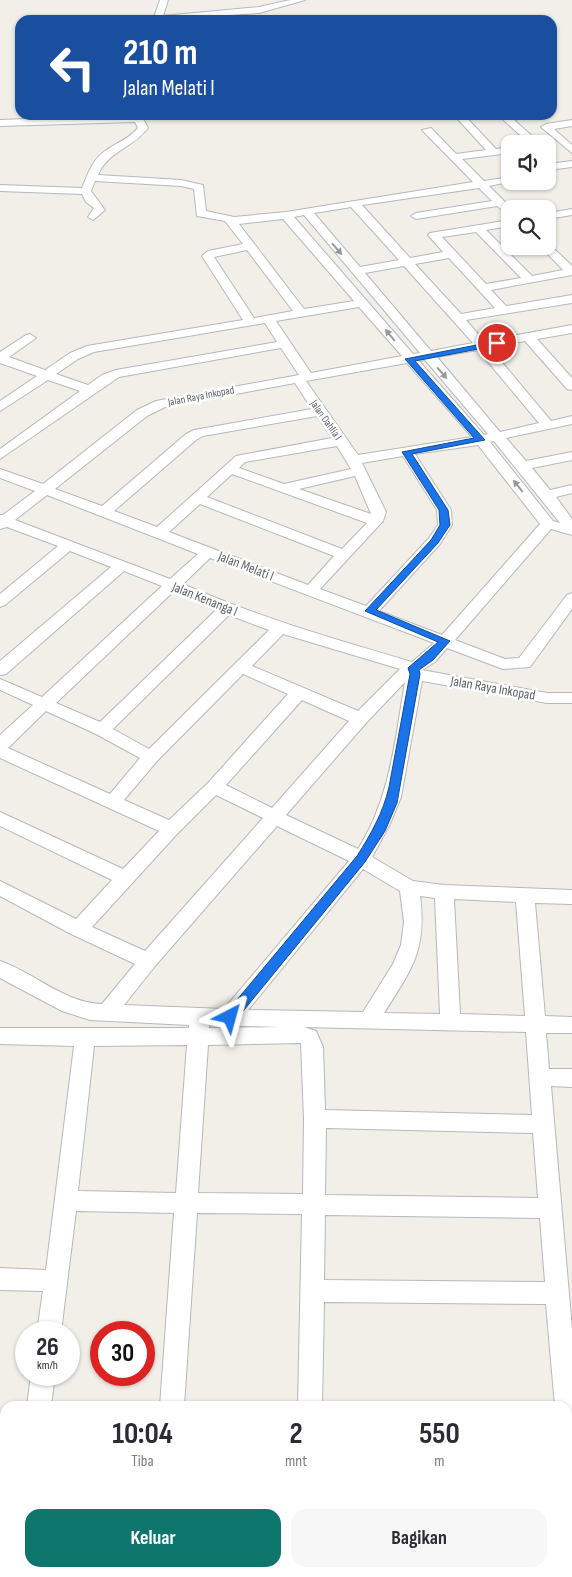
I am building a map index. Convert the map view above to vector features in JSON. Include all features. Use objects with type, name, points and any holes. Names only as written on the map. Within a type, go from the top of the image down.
[{"type":"street","points":[[159,15],[164,0]]},
{"type":"street","points":[[208,15],[259,10],[301,0]]},
{"type":"street","points":[[0,123],[68,120]]},
{"type":"street","points":[[93,217],[100,210],[90,200],[86,191],[92,178],[104,157],[141,131],[142,123],[140,120]]},
{"type":"street","points":[[464,120],[494,152]]},
{"type":"street","points":[[508,120],[526,135]]},
{"type":"street","points":[[538,120],[568,142],[572,150]]},
{"type":"street","points":[[546,126],[572,123]]},
{"type":"street","points":[[427,130],[499,203]]},
{"type":"street","points":[[454,157],[501,151]]},
{"type":"street","points":[[556,166],[572,164]]},
{"type":"street","points":[[556,173],[572,171]]},
{"type":"street","points":[[358,198],[397,196],[501,174]]},
{"type":"street","points":[[92,178],[195,185],[200,190],[201,214],[225,216],[232,221],[248,246],[301,313]]},
{"type":"street","points":[[232,221],[306,212],[358,198],[476,180],[501,180]]},
{"type":"street","points":[[0,188],[86,191]]},
{"type":"street","points":[[397,196],[503,310]]},
{"type":"street","points":[[358,198],[408,262],[548,425]]},
{"type":"street","points":[[416,216],[499,203]]},
{"type":"street","points":[[306,212],[547,495],[572,530]]},
{"type":"street","points":[[556,215],[572,212]]},
{"type":"street","points":[[560,214],[572,225]]},
{"type":"street","points":[[286,215],[363,302],[480,440],[548,524],[572,530]]},
{"type":"street","points":[[434,235],[501,224]]},
{"type":"street","points":[[478,228],[530,280]]},
{"type":"street","points":[[248,246],[212,253],[208,256],[251,322]]},
{"type":"street","points":[[357,271],[450,254]]},
{"type":"street","points":[[554,255],[572,272]]},
{"type":"street","points":[[484,288],[572,272]]},
{"type":"street","points":[[458,318],[572,299]]},
{"type":"street","points":[[0,407],[44,375],[74,356],[91,349],[363,302]]},
{"type":"street","name":"Jalan Dahlia I","points":[[268,319],[284,344],[320,412],[357,465]]},
{"type":"street","name":"Jalan Raya Inkopad","points":[[2,522],[47,490],[152,408],[172,400],[572,329]]},
{"type":"street","points":[[528,337],[572,386]]},
{"type":"street","points":[[30,338],[3,356],[2,359],[89,390]]},
{"type":"street","points":[[0,455],[89,390],[116,374],[284,344]]},
{"type":"street","points":[[555,367],[572,364]]},
{"type":"street","points":[[105,511],[191,437],[199,433],[320,412]]},
{"type":"street","points":[[283,488],[407,452],[480,440],[572,420]]},
{"type":"street","points":[[160,532],[241,459],[341,441]]},
{"type":"street","points":[[370,611],[435,541],[445,525],[444,510],[407,452]]},
{"type":"street","points":[[522,466],[572,456]]},
{"type":"street","points":[[310,591],[376,521],[378,508],[357,465]]},
{"type":"street","points":[[230,469],[376,521]]},
{"type":"street","name":"Jalan Melati I","points":[[0,473],[105,511],[310,591],[370,611],[445,641]]},
{"type":"street","points":[[547,495],[572,489]]},
{"type":"street","points":[[198,498],[344,555]]},
{"type":"street","name":"Jalan Kenanga I","points":[[2,522],[173,586],[226,609],[414,671]]},
{"type":"street","points":[[107,1013],[148,962],[360,719],[404,674],[414,671],[429,658],[548,524]]},
{"type":"street","points":[[0,602],[67,546]]},
{"type":"street","points":[[0,745],[208,552]]},
{"type":"street","points":[[0,670],[120,566]]},
{"type":"street","name":"Jalan Raya Inkopad","points":[[445,641],[503,664],[520,665],[524,663],[572,598]]},
{"type":"street","points":[[102,730],[226,609]]},
{"type":"street","points":[[555,622],[572,627]]},
{"type":"street","points":[[113,802],[152,756],[280,628]]},
{"type":"street","points":[[241,667],[360,719]]},
{"type":"street","points":[[230,1017],[361,859],[379,831],[391,803],[414,671]]},
{"type":"street","name":"Jalan Raya Inkopad","points":[[414,671],[547,698],[572,698]]},
{"type":"street","points":[[0,684],[102,730],[152,756]]},
{"type":"street","points":[[78,929],[214,787],[298,692]]},
{"type":"street","points":[[0,751],[172,829]]},
{"type":"street","points":[[214,787],[361,859],[409,887],[444,892],[572,896]]},
{"type":"street","points":[[0,818],[125,878]]},
{"type":"street","points":[[368,1021],[411,945],[413,927],[409,887]]},
{"type":"street","points":[[0,888],[78,929],[148,962]]},
{"type":"street","points":[[444,892],[450,1023]]},
{"type":"street","points":[[525,896],[557,1293],[566,1342],[567,1401]]},
{"type":"street","points":[[0,969],[69,1005],[90,1012],[199,1026],[309,1037],[312,1047],[315,1119],[310,1401]]},
{"type":"street","points":[[0,1036],[86,1038],[199,1026],[230,1017],[572,1025]]},
{"type":"street","points":[[172,1401],[199,1026]]},
{"type":"street","points":[[50,1321],[86,1038]]},
{"type":"street","points":[[540,1077],[572,1078]]},
{"type":"street","points":[[315,1119],[544,1124]]},
{"type":"street","points":[[66,1201],[314,1203],[551,1208]]},
{"type":"street","points":[[0,1279],[55,1281]]},
{"type":"street","points":[[312,1291],[557,1293]]},
{"type":"street","points":[[40,1401],[42,1386]]},
{"type":"route","points":[[230,1017],[361,859],[379,831],[391,803],[395,787],[415,674],[414,668],[429,658],[445,641],[370,611],[435,541],[445,525],[444,510],[407,452],[480,440],[410,359],[497,343]]}]
